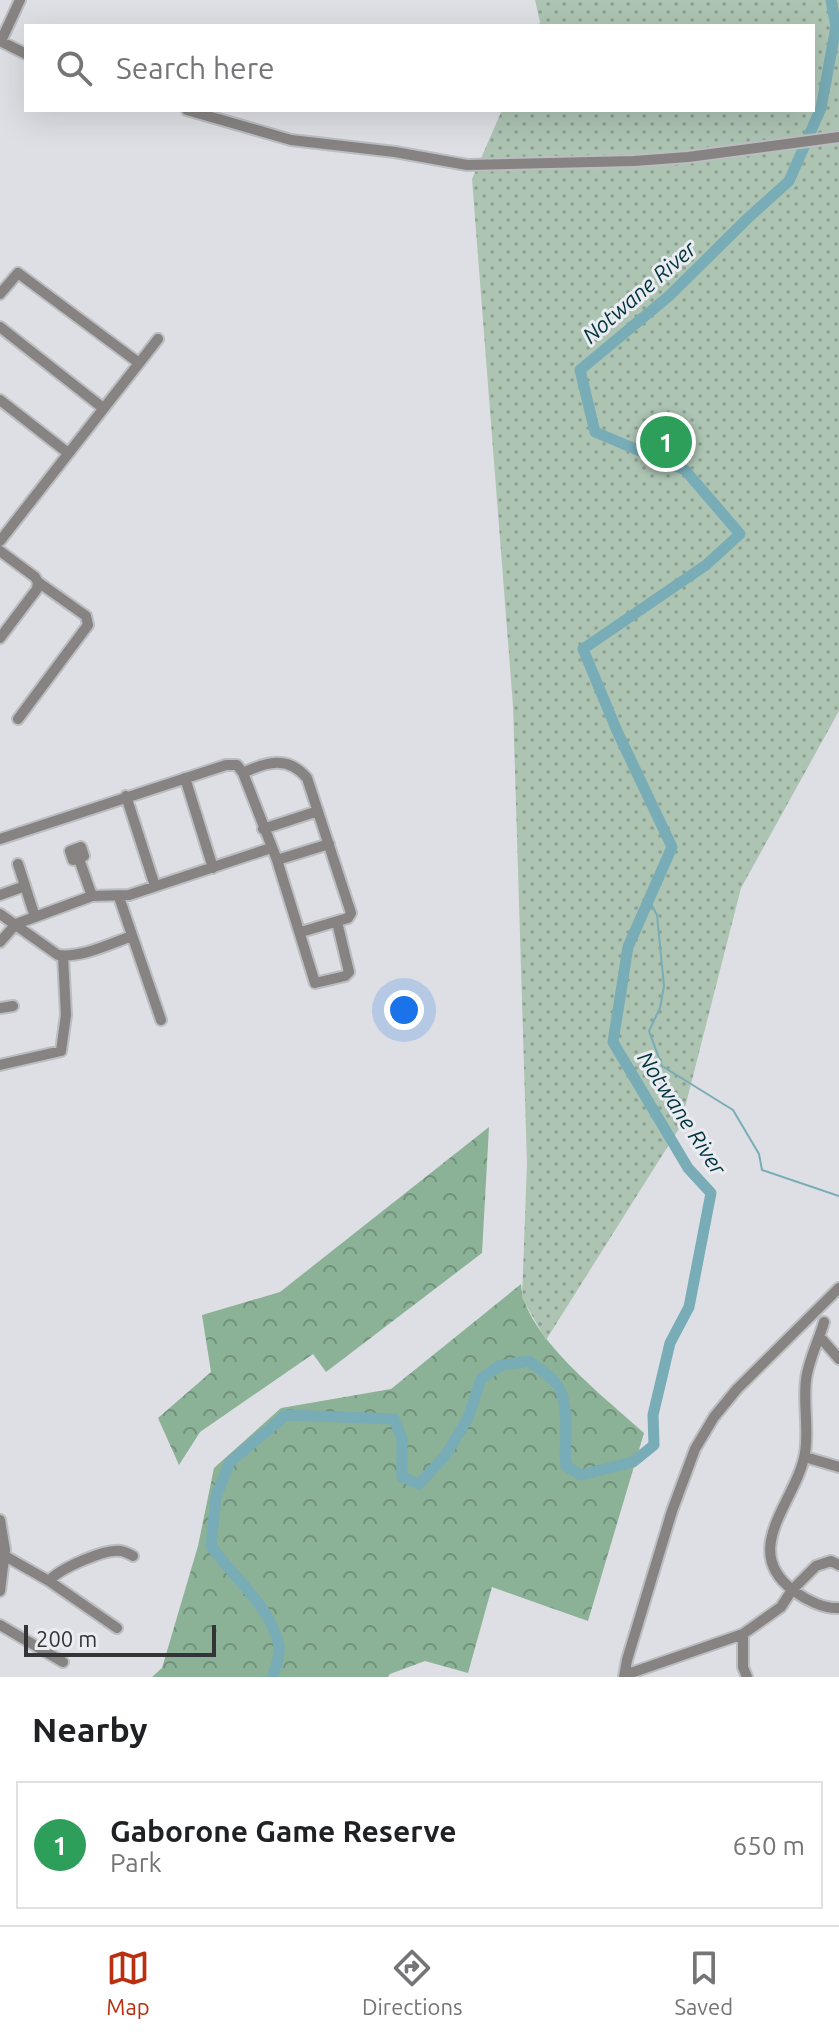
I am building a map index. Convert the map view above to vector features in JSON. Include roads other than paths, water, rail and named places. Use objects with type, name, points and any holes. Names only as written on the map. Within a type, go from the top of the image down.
[{"type":"street","points":[[20,0],[1,41],[24,53]]},
{"type":"street","points":[[194,112],[291,140],[395,152],[467,165],[634,161],[839,137]]},
{"type":"street","points":[[0,294],[18,273],[139,363]]},
{"type":"street","points":[[0,327],[103,408]]},
{"type":"street","points":[[0,541],[158,339]]},
{"type":"street","points":[[0,400],[68,453]]},
{"type":"street","points":[[0,551],[86,616],[88,622],[18,719]]},
{"type":"street","points":[[0,638],[37,589],[38,582]]},
{"type":"street","points":[[243,773],[267,762],[300,770],[307,778],[351,911],[348,918],[301,932]]},
{"type":"street","points":[[0,839],[126,796],[237,765],[243,773],[277,860],[314,983],[345,976],[349,970],[337,922]]},
{"type":"street","points":[[185,778],[213,868]]},
{"type":"street","points":[[126,796],[155,886]]},
{"type":"street","points":[[263,829],[318,811]]},
{"type":"street","points":[[277,860],[329,844]]},
{"type":"street","points":[[0,942],[16,924],[92,896],[119,897],[271,848]]},
{"type":"street","points":[[79,859],[92,896]]},
{"type":"street","points":[[18,864],[35,917]]},
{"type":"street","points":[[0,895],[25,886]]},
{"type":"street","points":[[119,897],[161,1020]]},
{"type":"street","points":[[0,914],[63,956],[132,936]]},
{"type":"street","points":[[0,1065],[61,1051],[66,1015],[63,956]]},
{"type":"street","points":[[0,1008],[13,1006]]},
{"type":"street","points":[[624,1676],[672,1511],[695,1449],[714,1417],[737,1389],[839,1288]]},
{"type":"street","points":[[812,1318],[824,1322],[838,1321]]},
{"type":"street","points":[[824,1322],[806,1375],[808,1426],[805,1457],[770,1541],[771,1561],[792,1590],[837,1611]]},
{"type":"street","points":[[820,1337],[839,1359]]},
{"type":"street","points":[[805,1457],[839,1467]]},
{"type":"street","points":[[0,1520],[5,1556],[0,1591]]},
{"type":"street","points":[[49,1581],[67,1566],[114,1551],[133,1556]]},
{"type":"street","points":[[5,1556],[49,1581],[117,1628]]},
{"type":"street","points":[[624,1676],[743,1634],[781,1607],[792,1590],[820,1563],[831,1561],[839,1565]]},
{"type":"street","points":[[0,1625],[63,1662]]},
{"type":"street","points":[[743,1634],[743,1667],[747,1677]]},
{"type":"waterway","name":"Notwane River","points":[[273,1677],[279,1657],[275,1632],[260,1606],[211,1546],[216,1496],[230,1462],[286,1415],[394,1419],[402,1439],[402,1477],[419,1484],[445,1456],[468,1418],[481,1379],[499,1366],[529,1361],[552,1379],[560,1390],[565,1411],[566,1466],[581,1475],[633,1462],[654,1445],[653,1415],[670,1343],[689,1307],[711,1193],[688,1168],[613,1042],[628,947],[672,847],[617,731],[583,649],[706,565],[740,534],[685,470],[595,432],[580,370],[669,296],[789,181],[821,108],[836,27],[831,0]]},
{"type":"waterway","points":[[649,900],[657,915],[664,986],[660,1008],[649,1031],[662,1066],[733,1110],[759,1154],[762,1170],[839,1196]]},
{"type":"place","name":"Gaborone Game Reserve","points":[[666,442]]}]
